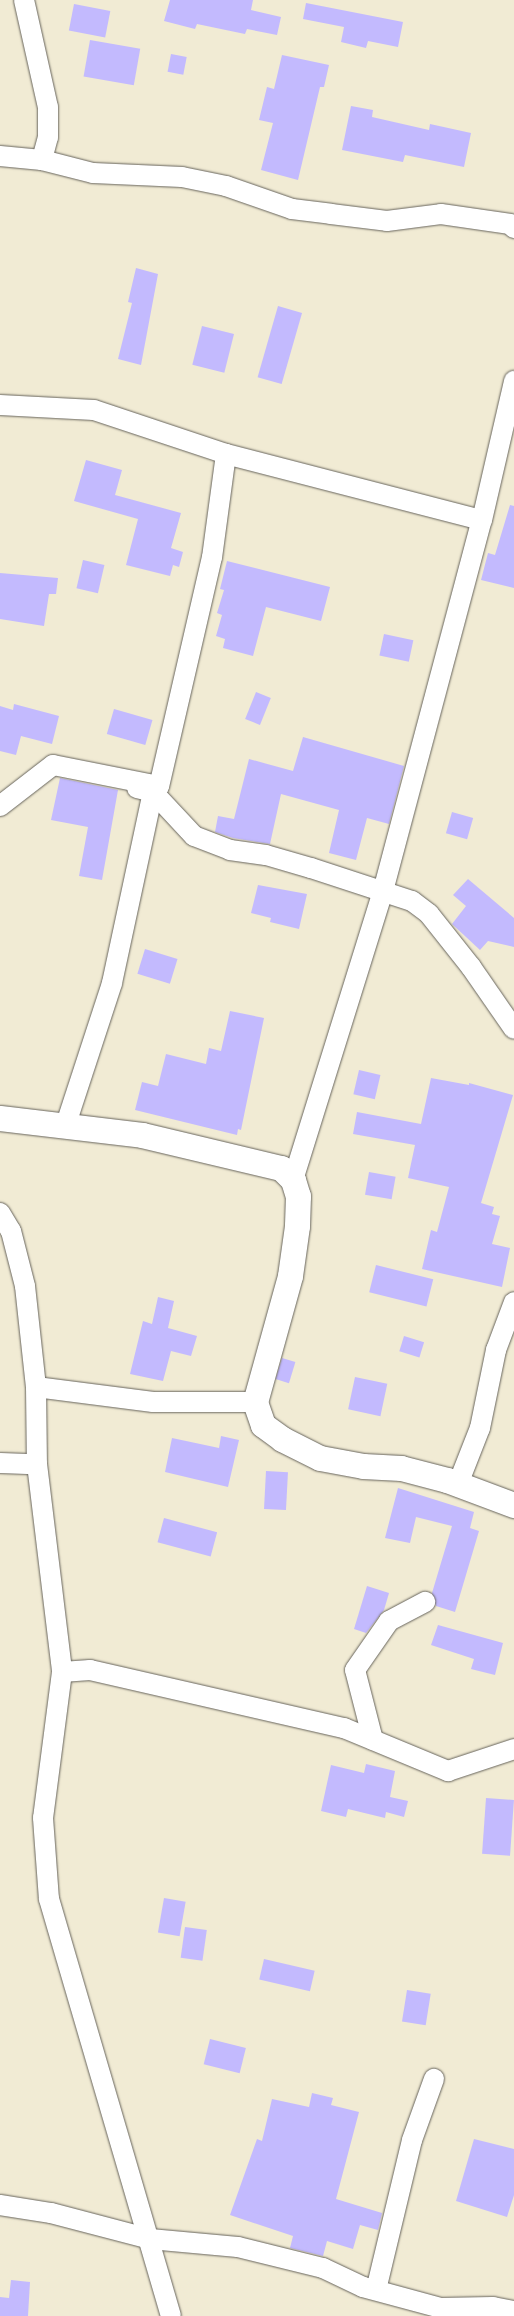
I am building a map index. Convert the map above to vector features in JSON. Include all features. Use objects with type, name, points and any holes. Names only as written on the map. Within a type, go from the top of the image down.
[{"type":"street","points":[[24,0],[48,107],[48,137],[42,160]]},
{"type":"street","points":[[0,156],[42,160],[94,173],[182,177],[226,186],[292,209],[312,212],[387,221],[441,214],[510,224],[514,228]]},
{"type":"street","points":[[293,1180],[384,891],[482,520],[514,381]]},
{"type":"street","points":[[0,406],[94,410],[226,454],[482,520]]},
{"type":"street","points":[[0,806],[53,765],[159,786],[212,557],[226,454]]},
{"type":"street","points":[[53,765],[153,792],[194,836],[230,850],[266,855],[412,900],[429,914],[471,967],[514,1029]]},
{"type":"street","points":[[66,1124],[112,983],[153,792]]},
{"type":"street","points":[[0,1118],[66,1124],[142,1135],[252,1159],[281,1168],[293,1180],[298,1196],[290,1276],[255,1402],[263,1425],[282,1439],[320,1458],[363,1466],[401,1468],[458,1484],[514,1505]]},
{"type":"street","points":[[0,1213],[11,1231],[25,1286],[36,1388],[37,1464],[62,1672],[43,1818],[49,1899],[171,2316]]},
{"type":"street","points":[[458,1484],[480,1428],[496,1350],[514,1302]]},
{"type":"street","points":[[36,1388],[153,1402],[255,1402]]},
{"type":"street","points":[[0,1463],[37,1464]]},
{"type":"street","points":[[373,1740],[355,1670],[389,1621],[425,1602]]},
{"type":"street","points":[[62,1672],[90,1670],[344,1728],[448,1771],[514,1749]]},
{"type":"street","points":[[376,2290],[410,2148],[434,2079]]},
{"type":"street","points":[[0,2205],[51,2213],[150,2239],[238,2247],[323,2268],[376,2290],[446,2312],[493,2307],[514,2311]]},
{"type":"building","points":[[170,0],[253,0],[251,10],[281,17],[277,35],[247,29],[245,34],[197,24],[195,29],[164,21]]},
{"type":"building","points":[[306,3],[403,22],[398,47],[368,41],[366,48],[341,42],[344,27],[303,19]]},
{"type":"building","points":[[74,4],[110,11],[105,38],[69,31]]},
{"type":"building","points":[[90,40],[140,49],[134,85],[84,76]]},
{"type":"building","points":[[171,54],[187,57],[183,75],[168,72]]},
{"type":"building","points":[[282,55],[329,65],[324,87],[320,87],[298,180],[261,170],[273,123],[259,120],[267,87],[274,89]]},
{"type":"building","points":[[351,106],[373,110],[372,117],[429,130],[430,124],[471,133],[464,167],[405,155],[403,162],[342,150]]},
{"type":"building","points":[[136,268],[158,274],[141,365],[118,359],[132,303],[128,302]]},
{"type":"building","points":[[278,306],[302,313],[282,384],[258,377]]},
{"type":"building","points":[[202,326],[234,334],[224,373],[192,365]]},
{"type":"building","points":[[86,460],[122,470],[115,495],[181,513],[171,548],[183,552],[179,567],[173,565],[170,576],[126,565],[138,519],[74,501]]},
{"type":"building","points":[[510,505],[514,506],[514,588],[481,580],[488,553],[495,555]]},
{"type":"building","points":[[83,560],[104,565],[98,593],[76,588]]},
{"type":"building","points":[[227,561],[330,587],[321,621],[266,607],[253,656],[223,648],[225,639],[216,636],[222,615],[217,613],[224,590],[220,589]]},
{"type":"building","points":[[0,573],[58,578],[56,594],[49,594],[44,626],[0,619]]},
{"type":"building","points":[[384,634],[413,640],[409,662],[379,656]]},
{"type":"building","points":[[256,692],[271,698],[260,725],[245,719]]},
{"type":"building","points":[[14,704],[59,716],[52,744],[21,736],[16,755],[0,751],[0,706],[13,710]]},
{"type":"building","points":[[114,709],[152,720],[145,745],[107,734]]},
{"type":"building","points":[[303,737],[404,766],[389,824],[367,818],[356,860],[329,853],[339,810],[281,794],[270,844],[233,838],[215,832],[218,816],[234,819],[249,759],[293,771]]},
{"type":"building","points":[[60,778],[118,790],[102,880],[79,876],[88,827],[51,820]]},
{"type":"building","points":[[452,812],[473,818],[467,839],[446,833]]},
{"type":"building","points":[[468,879],[514,918],[514,947],[488,941],[480,950],[452,924],[466,906],[453,895]]},
{"type":"building","points":[[258,885],[307,894],[299,929],[270,922],[271,918],[251,913]]},
{"type":"building","points":[[145,949],[178,959],[170,984],[137,974]]},
{"type":"building","points":[[230,1011],[264,1018],[241,1130],[238,1129],[237,1135],[135,1110],[142,1082],[158,1086],[166,1054],[206,1064],[209,1048],[221,1051]]},
{"type":"building","points":[[359,1070],[380,1075],[375,1099],[353,1094]]},
{"type":"building","points":[[431,1078],[469,1085],[469,1083],[513,1095],[481,1203],[494,1207],[492,1214],[500,1216],[492,1244],[510,1248],[502,1287],[422,1269],[431,1230],[437,1232],[449,1187],[408,1178],[415,1145],[353,1134],[357,1112],[421,1124]]},
{"type":"building","points":[[369,1172],[396,1177],[392,1199],[365,1195]]},
{"type":"building","points":[[376,1265],[433,1279],[426,1306],[369,1292]]},
{"type":"building","points":[[158,1297],[174,1301],[168,1328],[197,1336],[191,1356],[171,1351],[163,1381],[130,1374],[143,1321],[152,1324]]},
{"type":"building","points":[[404,1336],[424,1342],[419,1357],[399,1351]]},
{"type":"building","points":[[282,1358],[295,1362],[289,1383],[276,1379]]},
{"type":"building","points":[[355,1377],[387,1384],[380,1416],[348,1409]]},
{"type":"building","points":[[221,1436],[239,1440],[228,1487],[165,1472],[172,1438],[219,1448]]},
{"type":"building","points":[[266,1471],[288,1472],[286,1510],[264,1509]]},
{"type":"building","points":[[398,1488],[474,1512],[470,1528],[479,1531],[455,1612],[436,1606],[432,1593],[452,1526],[416,1517],[410,1543],[385,1538]]},
{"type":"building","points":[[164,1518],[217,1532],[211,1556],[158,1542]]},
{"type":"building","points":[[367,1586],[389,1593],[384,1610],[366,1633],[354,1629]]},
{"type":"building","points":[[438,1625],[503,1643],[495,1675],[471,1669],[474,1659],[431,1645]]},
{"type":"building","points":[[366,1764],[395,1771],[390,1797],[408,1801],[404,1817],[386,1812],[385,1818],[348,1809],[346,1817],[321,1811],[331,1765],[364,1773]]},
{"type":"building","points":[[486,1798],[514,1800],[510,1856],[482,1854]]},
{"type":"building","points":[[164,1898],[186,1902],[180,1936],[158,1932]]},
{"type":"building","points":[[185,1927],[207,1930],[202,1961],[181,1958]]},
{"type":"building","points":[[264,1959],[315,1971],[310,1991],[259,1979]]},
{"type":"building","points":[[407,1990],[431,1994],[426,2025],[402,2022]]},
{"type":"building","points":[[210,2039],[246,2048],[240,2073],[204,2064]]},
{"type":"building","points":[[312,2093],[333,2098],[331,2105],[359,2112],[336,2199],[382,2213],[378,2230],[360,2225],[353,2249],[327,2241],[323,2256],[290,2248],[293,2236],[230,2215],[257,2139],[262,2141],[272,2099],[309,2107]]},
{"type":"building","points":[[474,2139],[514,2149],[514,2195],[507,2217],[456,2201]]},
{"type":"building","points":[[11,2280],[30,2282],[28,2316],[0,2316],[0,2297],[9,2298]]}]
